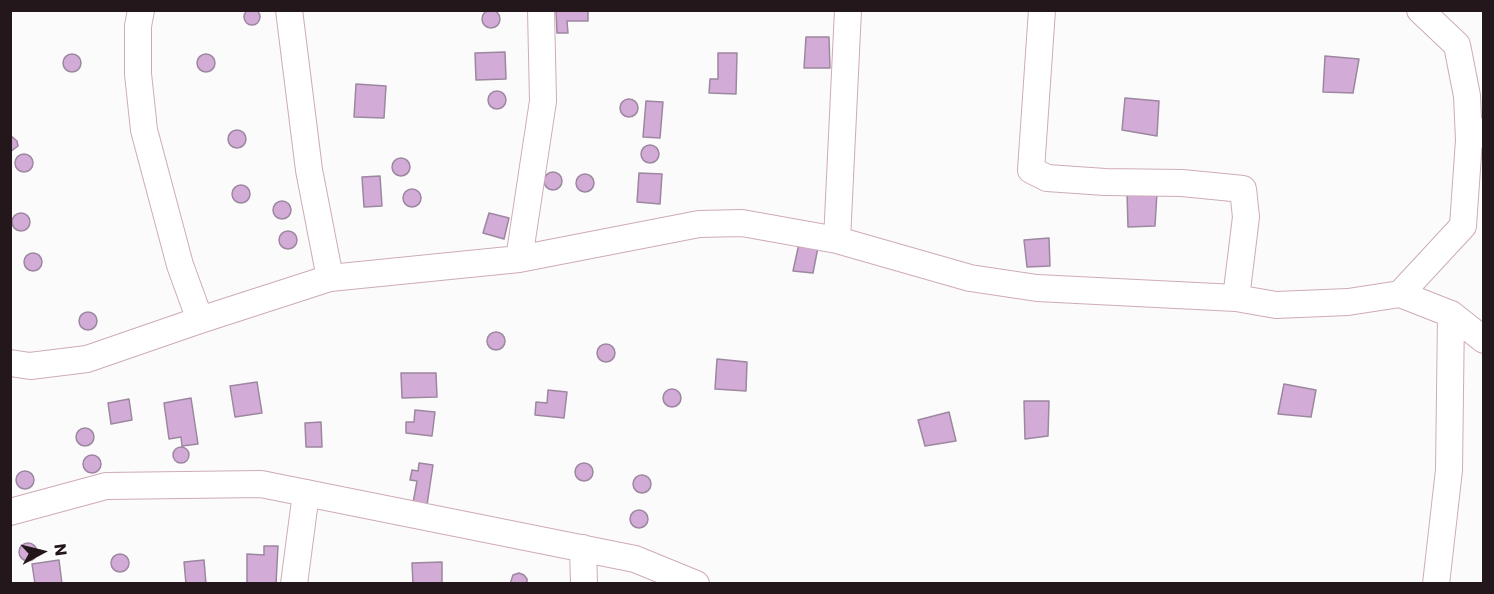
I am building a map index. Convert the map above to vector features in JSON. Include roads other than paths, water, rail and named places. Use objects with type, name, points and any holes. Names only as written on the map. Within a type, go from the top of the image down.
[{"type":"street","points":[[141,10],[138,26],[138,74],[144,130],[180,265],[200,320]]},
{"type":"street","points":[[289,10],[309,170],[330,278]]},
{"type":"street","points":[[519,259],[543,100],[542,10]]},
{"type":"street","points":[[837,240],[848,10]]},
{"type":"street","points":[[1042,10],[1031,170],[1047,178],[1105,182],[1182,183],[1243,189],[1246,217],[1236,298]]},
{"type":"street","points":[[1400,294],[1463,226],[1476,135],[1457,45],[1420,10]]},
{"type":"street","points":[[10,363],[30,366],[87,359],[330,278],[519,259],[699,224],[742,223],[837,240],[970,278],[1037,288],[1236,298],[1276,305],[1348,302],[1400,294],[1451,314],[1484,340]]},
{"type":"street","points":[[1436,584],[1449,470],[1451,314]]},
{"type":"street","points":[[10,512],[106,486],[261,484],[635,559],[696,584]]},
{"type":"street","points":[[294,584],[306,493]]},
{"type":"street","points":[[583,548],[584,584]]}]
